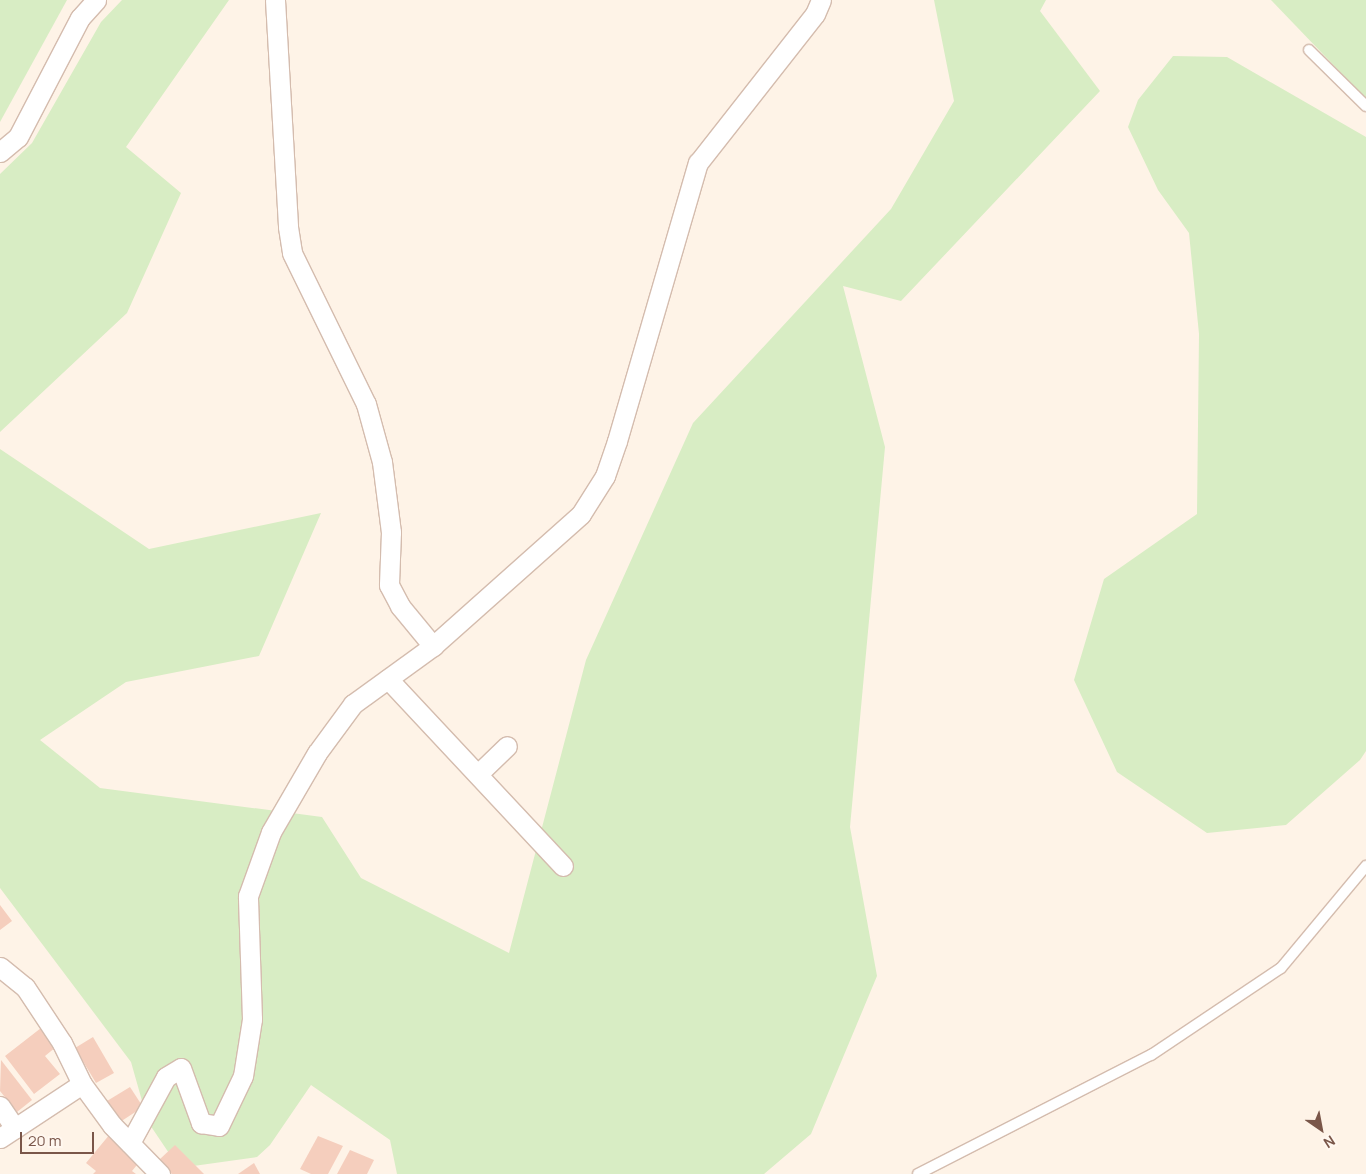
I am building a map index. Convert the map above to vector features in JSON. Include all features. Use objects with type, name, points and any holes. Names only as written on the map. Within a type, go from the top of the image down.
[{"type":"street","points":[[0,152],[18,138],[80,18],[96,0]]},
{"type":"street","points":[[275,0],[288,227],[292,253],[366,404],[382,462],[391,532],[389,585],[400,606],[434,646]]},
{"type":"street","points":[[130,1143],[166,1077],[180,1068],[201,1123],[219,1126],[243,1076],[252,1019],[248,896],[271,832],[317,752],[353,704],[434,646],[581,514],[605,476],[698,163],[815,14],[821,0]]},
{"type":"street","points":[[388,679],[563,866]]},
{"type":"street","points":[[478,774],[507,746]]},
{"type":"street","points":[[0,967],[25,988],[62,1043],[82,1084],[112,1125],[160,1174]]},
{"type":"street","points":[[0,1106],[8,1133],[82,1084]]},
{"type":"lane","points":[[1309,50],[1366,106]]},
{"type":"lane","points":[[918,1174],[1151,1055],[1281,968],[1366,866]]},
{"type":"green space","points":[[0,0],[67,0],[0,122]]},
{"type":"green space","points":[[122,0],[229,0],[126,147],[181,193],[127,313],[0,432],[0,174],[32,143],[101,22]]},
{"type":"green space","points":[[934,0],[1046,0],[1040,11],[1100,91],[901,301],[843,286],[885,447],[850,827],[877,976],[811,1134],[764,1174],[397,1174],[390,1140],[311,1085],[270,1145],[257,1157],[179,1168],[148,1122],[131,1062],[0,888],[0,449],[149,549],[321,513],[259,656],[126,682],[40,740],[100,788],[322,817],[361,878],[509,953],[586,660],[693,423],[891,209],[954,101]]},
{"type":"green space","points":[[1271,0],[1366,0],[1366,99]]},
{"type":"green space","points":[[1173,56],[1227,57],[1366,137],[1366,751],[1360,760],[1286,825],[1207,833],[1117,772],[1074,680],[1104,579],[1197,514],[1199,334],[1189,233],[1158,190],[1128,127],[1138,100]]},
{"type":"building","points":[[0,905],[12,921],[0,930]]},
{"type":"building","points":[[41,1028],[56,1047],[45,1056],[60,1074],[34,1094],[5,1056]]},
{"type":"building","points":[[93,1037],[114,1073],[96,1083],[75,1048]]},
{"type":"building","points":[[1,1060],[32,1100],[17,1112],[0,1091]]},
{"type":"building","points":[[130,1087],[143,1107],[120,1122],[107,1101]]},
{"type":"building","points":[[110,1134],[141,1160],[132,1171],[136,1174],[93,1174],[96,1171],[86,1163]]},
{"type":"building","points":[[318,1136],[343,1146],[328,1174],[311,1174],[300,1169]]},
{"type":"building","points":[[175,1145],[204,1174],[172,1174],[159,1160]]},
{"type":"building","points":[[350,1150],[374,1160],[367,1174],[337,1174]]},
{"type":"building","points":[[254,1163],[260,1174],[238,1174]]}]
